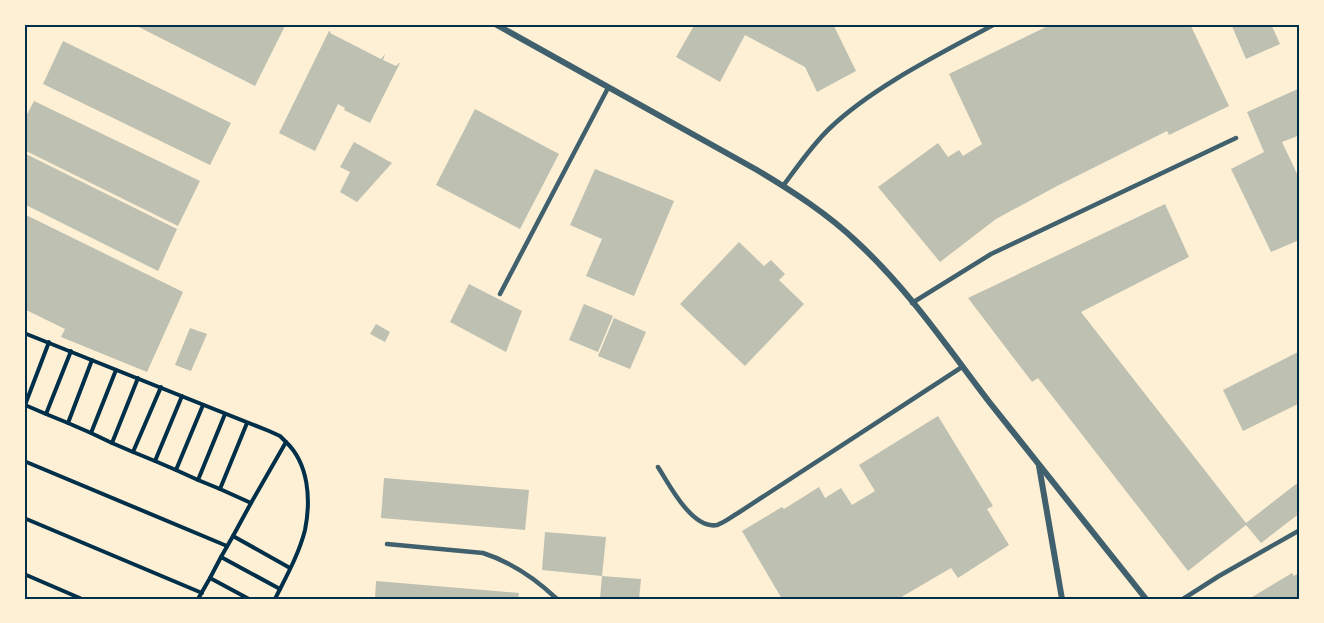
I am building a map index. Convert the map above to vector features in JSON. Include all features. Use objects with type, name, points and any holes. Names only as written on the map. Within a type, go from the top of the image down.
[{"type":"street","points":[[495,24],[758,170],[847,233],[876,261],[912,303],[1146,599]]},
{"type":"street","points":[[1038,465],[1062,599]]},
{"type":"lane","points":[[783,186],[829,129],[849,112],[903,75],[995,24]]},
{"type":"lane","points":[[500,294],[608,87]]},
{"type":"lane","points":[[912,303],[991,254],[1236,138]]},
{"type":"lane","points":[[658,467],[686,509],[697,520],[708,525],[718,524],[962,367]]},
{"type":"lane","points":[[1183,599],[1300,530]]},
{"type":"lane","points":[[387,544],[495,556],[520,570],[557,599]]},
{"type":"path","points":[[24,340],[25,333],[49,342],[269,431],[294,449],[305,474],[308,493],[307,511],[304,531],[275,599]]},
{"type":"path","points":[[49,342],[24,404],[251,503]]},
{"type":"path","points":[[46,414],[71,351]]},
{"type":"path","points":[[68,423],[92,360]]},
{"type":"path","points":[[91,433],[116,370]]},
{"type":"path","points":[[112,443],[138,378]]},
{"type":"path","points":[[133,452],[160,387]]},
{"type":"path","points":[[155,461],[182,396]]},
{"type":"path","points":[[176,470],[203,405]]},
{"type":"path","points":[[198,480],[225,414]]},
{"type":"path","points":[[220,489],[248,423]]},
{"type":"path","points":[[198,599],[286,442]]},
{"type":"path","points":[[24,461],[227,546]]},
{"type":"path","points":[[24,518],[202,593]]},
{"type":"path","points":[[233,536],[290,568]]},
{"type":"path","points":[[221,557],[280,589]]},
{"type":"path","points":[[24,574],[82,599]]},
{"type":"path","points":[[210,578],[249,599]]},
{"type":"building","points":[[133,24],[286,24],[255,86]]},
{"type":"building","points":[[695,24],[833,24],[856,71],[817,92],[805,67],[745,35],[720,82],[676,57]]},
{"type":"building","points":[[1052,24],[1190,24],[1229,106],[1169,135],[1167,131],[1057,186],[996,219],[940,262],[878,187],[938,143],[948,157],[959,150],[963,156],[982,144],[949,74]]},
{"type":"building","points":[[1231,24],[1271,24],[1280,44],[1246,59]]},
{"type":"building","points":[[329,31],[381,59],[385,54],[383,60],[396,66],[400,63],[370,123],[344,110],[345,108],[338,104],[315,151],[279,133]]},
{"type":"building","points":[[63,41],[231,123],[210,165],[43,84]]},
{"type":"building","points":[[1300,88],[1300,135],[1282,142],[1300,180],[1300,245],[1297,241],[1271,252],[1231,169],[1264,152],[1247,112]]},
{"type":"building","points":[[34,101],[200,181],[178,226],[24,150],[24,120]]},
{"type":"building","points":[[475,109],[559,154],[520,229],[436,185]]},
{"type":"building","points":[[354,142],[392,163],[357,202],[340,192],[350,172],[340,167]]},
{"type":"building","points":[[24,153],[177,229],[158,271],[24,204]]},
{"type":"building","points":[[595,169],[674,201],[634,296],[586,276],[602,239],[570,225]]},
{"type":"building","points":[[1165,204],[1189,257],[1081,312],[1246,523],[1300,481],[1300,513],[1261,543],[1246,525],[1188,571],[1038,378],[1032,382],[968,298]]},
{"type":"building","points":[[24,214],[183,292],[147,372],[61,337],[65,329],[24,309]]},
{"type":"building","points":[[739,242],[764,266],[771,260],[785,274],[779,280],[804,304],[745,366],[680,304]]},
{"type":"building","points":[[469,284],[522,311],[506,352],[450,322]]},
{"type":"building","points":[[584,304],[613,316],[598,352],[569,340]]},
{"type":"building","points":[[614,318],[646,332],[630,369],[598,356]]},
{"type":"building","points":[[376,324],[390,332],[385,342],[370,334]]},
{"type":"building","points":[[190,328],[207,334],[191,371],[175,365]]},
{"type":"building","points":[[1300,351],[1300,403],[1243,431],[1223,390]]},
{"type":"building","points":[[938,416],[993,506],[987,509],[1009,545],[958,578],[951,568],[898,599],[782,599],[742,531],[819,487],[825,498],[841,488],[852,505],[875,491],[859,465]]},
{"type":"building","points":[[384,478],[529,490],[525,530],[381,518]]},
{"type":"building","points":[[545,532],[606,537],[602,576],[542,570]]},
{"type":"building","points":[[1300,572],[1300,599],[1249,599],[1292,573],[1294,576]]},
{"type":"building","points":[[602,576],[641,579],[639,599],[600,599]]},
{"type":"building","points":[[376,581],[519,593],[518,599],[375,599]]}]
